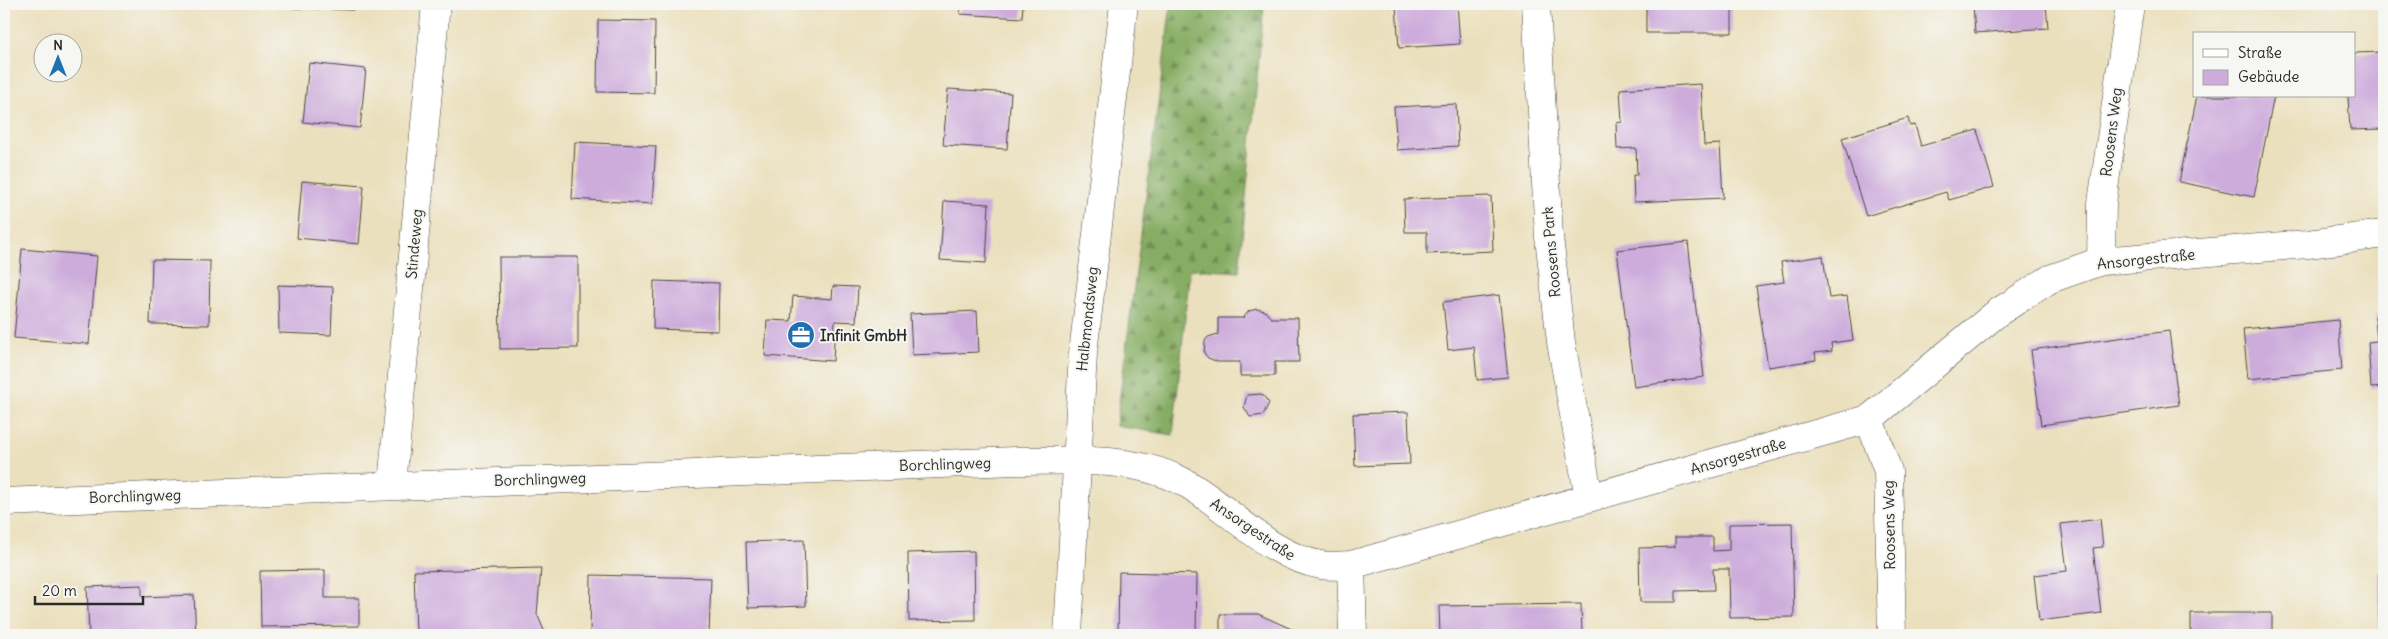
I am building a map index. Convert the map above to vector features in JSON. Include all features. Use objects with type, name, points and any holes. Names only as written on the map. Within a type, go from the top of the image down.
[{"type":"street","name":"Stindeweg","points":[[392,485],[436,4]]},
{"type":"street","name":"Halbmondsweg","points":[[1068,635],[1083,353],[1124,4]]},
{"type":"street","name":"Roosens Park","points":[[1536,4],[1549,237],[1561,342],[1589,498]]},
{"type":"street","name":"Roosens Weg","points":[[2100,261],[2102,203],[2130,4]]},
{"type":"street","name":"Ansorgestraße","points":[[1076,461],[1123,464],[1154,470],[1189,484],[1278,549],[1298,560],[1323,566],[1351,565],[1869,419],[1997,313],[2050,279],[2100,261],[2308,244],[2384,234]]},
{"type":"street","name":"Roosens Weg","points":[[1869,419],[1888,471],[1892,635]]},
{"type":"street","name":"Borchlingweg","points":[[4,502],[1014,461],[1076,461]]},
{"type":"street","points":[[1351,565],[1352,635]]},
{"type":"green space","points":[[1171,4],[1264,4],[1239,272],[1190,269],[1173,435],[1116,426]]},
{"type":"building","points":[[293,4],[354,4],[353,10],[293,8]]},
{"type":"building","points":[[961,4],[1023,4],[1022,18],[960,14]]},
{"type":"building","points":[[1387,4],[1457,4],[1460,44],[1399,48],[1396,6],[1387,7]]},
{"type":"building","points":[[1646,4],[1732,4],[1732,33],[1646,33]]},
{"type":"building","points":[[1973,4],[2046,4],[2048,28],[1975,33]]},
{"type":"building","points":[[598,20],[655,21],[654,93],[597,92]]},
{"type":"building","points":[[2384,52],[2384,129],[2350,130],[2348,98],[2356,98],[2356,53]]},
{"type":"building","points":[[309,63],[366,69],[360,128],[303,122]]},
{"type":"building","points":[[1701,84],[1704,145],[1720,144],[1723,198],[1634,202],[1633,175],[1637,175],[1636,148],[1617,149],[1616,123],[1622,122],[1620,89]]},
{"type":"building","points":[[948,89],[1011,93],[1007,149],[943,145]]},
{"type":"building","points":[[2197,98],[2274,98],[2254,197],[2179,182]]},
{"type":"building","points":[[1456,104],[1458,146],[1397,150],[1394,107]]},
{"type":"building","points":[[1908,118],[1910,126],[1915,125],[1921,146],[1977,130],[1994,187],[1949,200],[1946,192],[1866,216],[1842,138]]},
{"type":"building","points":[[575,142],[656,146],[652,204],[572,199]]},
{"type":"building","points":[[302,181],[364,186],[359,244],[297,238]]},
{"type":"building","points":[[1491,196],[1493,251],[1427,254],[1427,232],[1405,232],[1404,199]]},
{"type":"building","points":[[944,201],[989,204],[986,263],[940,260]]},
{"type":"building","points":[[1688,242],[1704,377],[1634,387],[1617,250]]},
{"type":"building","points":[[22,249],[97,256],[89,344],[14,338]]},
{"type":"building","points":[[1823,256],[1829,298],[1847,296],[1853,340],[1831,343],[1832,351],[1815,353],[1816,360],[1768,367],[1756,286],[1784,282],[1781,262]]},
{"type":"building","points":[[499,257],[578,257],[578,348],[500,349]]},
{"type":"building","points":[[152,260],[210,261],[209,325],[150,324]]},
{"type":"building","points":[[654,281],[719,283],[718,331],[653,329]]},
{"type":"building","points":[[278,285],[333,287],[331,335],[279,333]]},
{"type":"building","points":[[833,286],[858,287],[856,322],[835,321],[833,361],[765,356],[767,320],[791,321],[793,296],[832,299]]},
{"type":"building","points":[[1499,295],[1508,377],[1477,380],[1474,347],[1448,350],[1443,302]]},
{"type":"building","points":[[1257,309],[1265,311],[1271,318],[1298,318],[1299,362],[1275,362],[1275,376],[1240,376],[1240,362],[1218,362],[1208,358],[1204,353],[1205,341],[1208,337],[1218,334],[1218,318],[1243,318],[1249,311]]},
{"type":"building","points":[[977,311],[979,352],[912,355],[910,314]]},
{"type":"building","points":[[2384,315],[2384,387],[2371,388],[2368,342],[2377,341],[2375,316]]},
{"type":"building","points":[[2338,320],[2342,370],[2248,379],[2243,329]]},
{"type":"building","points":[[2169,331],[2179,405],[2041,425],[2031,350]]},
{"type":"building","points":[[1262,394],[1269,403],[1263,415],[1250,417],[1244,407],[1247,395]]},
{"type":"building","points":[[1408,412],[1410,464],[1355,466],[1353,414]]},
{"type":"building","points":[[2100,519],[2103,547],[2093,548],[2101,613],[2039,621],[2034,575],[2067,571],[2061,524]]},
{"type":"building","points":[[1792,523],[1794,617],[1730,618],[1729,569],[1713,569],[1714,590],[1676,591],[1676,602],[1640,602],[1639,548],[1675,547],[1675,537],[1713,537],[1713,551],[1729,550],[1729,524]]},
{"type":"building","points":[[804,540],[806,606],[748,608],[746,542]]},
{"type":"building","points":[[974,551],[975,620],[909,621],[908,553]]},
{"type":"building","points":[[541,568],[537,614],[546,635],[416,633],[414,571]]},
{"type":"building","points":[[325,570],[325,598],[359,598],[359,626],[261,627],[260,571]]},
{"type":"building","points":[[1119,572],[1197,574],[1196,635],[1118,635]]},
{"type":"building","points":[[2379,573],[2384,573],[2384,635],[2379,635]]},
{"type":"building","points":[[591,575],[711,578],[709,635],[590,635]]},
{"type":"building","points":[[142,585],[142,597],[194,595],[196,635],[89,635],[87,587]]},
{"type":"building","points":[[1581,604],[1582,635],[1440,635],[1439,606]]},
{"type":"building","points":[[2191,613],[2272,613],[2272,635],[2191,635]]},
{"type":"building","points":[[1220,614],[1258,614],[1305,635],[1220,635]]},
{"type":"place","name":"Infinit GmbH","points":[[801,335]]}]
